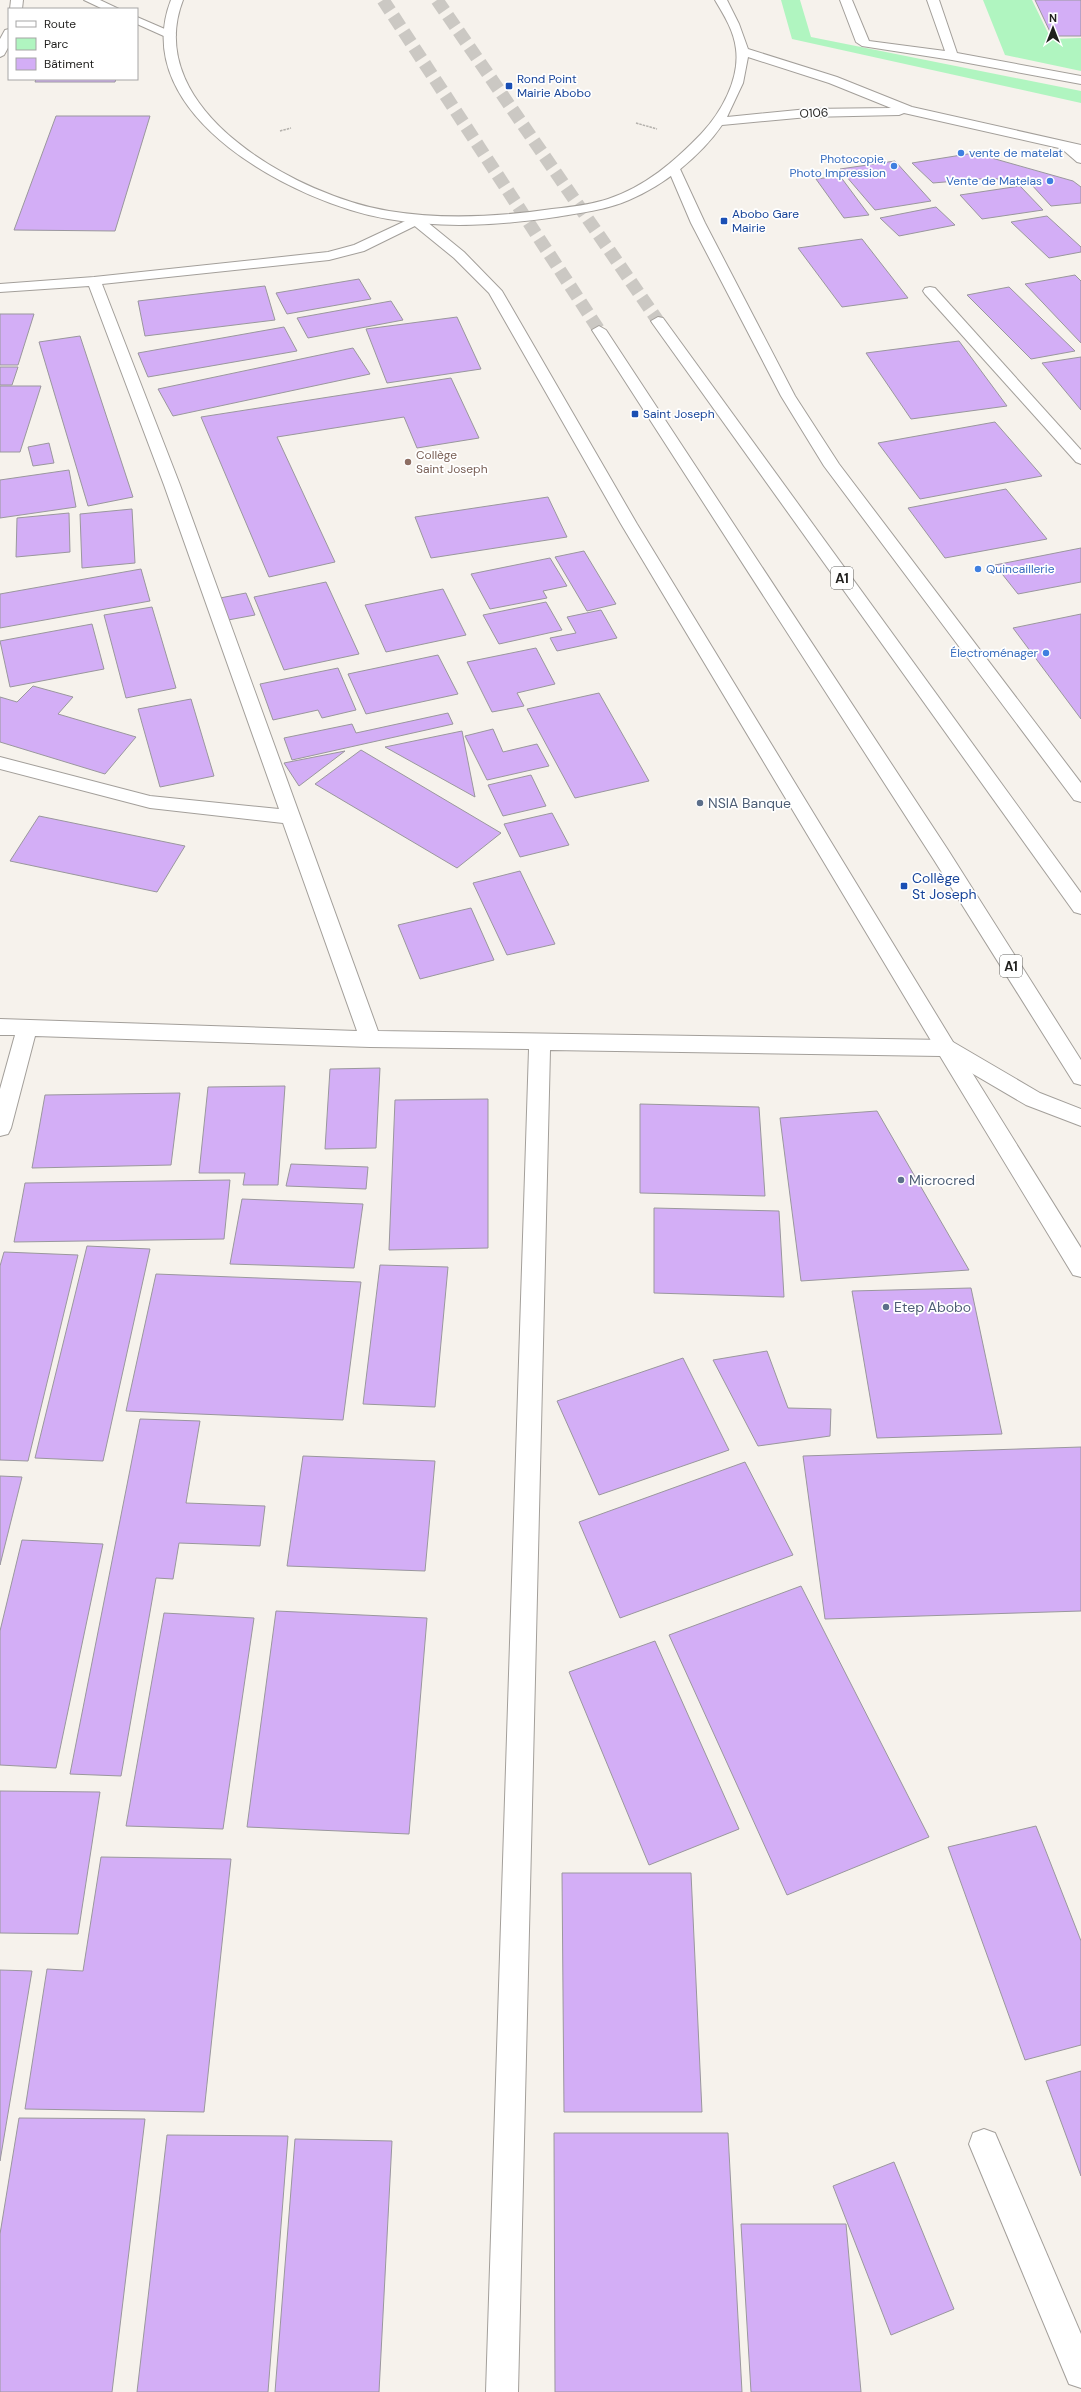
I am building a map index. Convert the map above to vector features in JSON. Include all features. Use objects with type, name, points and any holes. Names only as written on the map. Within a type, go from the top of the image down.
[{"type":"main road","points":[[90,0],[110,8]]},
{"type":"main road","points":[[177,0],[173,8],[170,35],[172,57],[180,82],[193,107],[233,146],[277,176],[331,200],[378,215],[416,220],[470,221],[516,219],[566,212],[622,198],[652,184],[674,169],[721,121],[738,76],[742,51],[732,19],[721,0]]},
{"type":"main road","points":[[846,0],[862,42],[952,56],[1081,80]]},
{"type":"main road","points":[[933,0],[952,56]]},
{"type":"main road","points":[[138,20],[170,35]]},
{"type":"main road","points":[[0,53],[8,34]]},
{"type":"main road","name":"O106","points":[[742,51],[833,80],[908,110],[1081,150]]},
{"type":"main road","name":"O106","points":[[721,121],[808,113],[908,110]]},
{"type":"main road","points":[[1066,146],[1081,159]]},
{"type":"main road","points":[[674,169],[698,223],[788,396],[832,466],[1081,796]]},
{"type":"main road","points":[[0,288],[94,281],[329,256],[359,248],[416,220]]},
{"type":"main road","points":[[416,220],[459,255],[495,291],[629,524],[1081,1268]]},
{"type":"main road","points":[[94,281],[172,485],[370,1039]]},
{"type":"main road","points":[[930,292],[1081,459]]},
{"type":"main road","name":"A1","points":[[658,321],[1081,907]]},
{"type":"main road","name":"A1","points":[[599,330],[941,855],[1081,1078]]},
{"type":"main road","points":[[0,763],[150,802],[291,817]]},
{"type":"main road","points":[[0,1027],[370,1039],[946,1048],[1033,1100],[1081,1118]]},
{"type":"main road","points":[[0,1128],[27,1028]]},
{"type":"main road","points":[[502,2392],[540,1042]]},
{"type":"main road","points":[[984,2144],[1081,2372]]},
{"type":"green space","points":[[781,0],[800,0],[811,37],[1081,91],[1081,103],[792,39]]},
{"type":"green space","points":[[983,0],[1032,0],[1051,39],[1081,38],[1081,71],[1005,55]]},
{"type":"building","points":[[1035,0],[1081,0],[1081,36],[1052,36]]},
{"type":"building","points":[[36,80],[116,80],[115,82],[35,82]]},
{"type":"building","points":[[56,116],[150,116],[115,231],[14,230]]},
{"type":"building","points":[[974,153],[1073,181],[1081,187],[1081,203],[1051,206],[1031,184],[991,178],[933,183],[912,163]]},
{"type":"building","points":[[895,161],[931,201],[875,210],[840,169]]},
{"type":"building","points":[[840,176],[869,215],[844,218],[816,179]]},
{"type":"building","points":[[1020,186],[1043,210],[982,219],[960,195]]},
{"type":"building","points":[[936,207],[955,225],[899,236],[880,218]]},
{"type":"building","points":[[1047,216],[1081,247],[1081,252],[1049,258],[1011,222]]},
{"type":"building","points":[[862,239],[908,298],[842,307],[798,248]]},
{"type":"building","points":[[1075,275],[1081,281],[1081,343],[1025,284]]},
{"type":"building","points":[[359,279],[371,299],[287,314],[276,293]]},
{"type":"building","points":[[265,286],[275,320],[145,336],[138,301]]},
{"type":"building","points":[[1009,287],[1075,351],[1031,359],[967,295]]},
{"type":"building","points":[[391,301],[403,320],[308,338],[297,318]]},
{"type":"building","points":[[0,314],[34,314],[18,365],[0,365]]},
{"type":"building","points":[[457,317],[481,369],[387,383],[366,329]]},
{"type":"building","points":[[284,327],[297,351],[148,377],[138,353]]},
{"type":"building","points":[[80,336],[133,497],[88,506],[39,342]]},
{"type":"building","points":[[959,341],[1007,406],[911,419],[866,353]]},
{"type":"building","points":[[353,348],[370,374],[173,416],[158,389]]},
{"type":"building","points":[[1081,357],[1081,410],[1042,363]]},
{"type":"building","points":[[0,367],[18,367],[12,385],[0,385]]},
{"type":"building","points":[[451,378],[479,438],[417,448],[404,417],[277,437],[335,562],[269,577],[201,417]]},
{"type":"building","points":[[0,386],[41,386],[20,452],[0,452]]},
{"type":"building","points":[[995,422],[1042,476],[920,499],[878,443]]},
{"type":"building","points":[[49,443],[54,463],[33,466],[28,447]]},
{"type":"building","points":[[69,470],[76,507],[0,518],[0,480]]},
{"type":"building","points":[[1006,489],[1047,539],[945,558],[908,508]]},
{"type":"building","points":[[548,497],[567,537],[431,558],[415,517]]},
{"type":"building","points":[[132,509],[135,563],[82,568],[80,514]]},
{"type":"building","points":[[69,513],[70,552],[16,557],[17,518]]},
{"type":"building","points":[[1081,548],[1081,582],[1018,594],[995,565]]},
{"type":"building","points":[[584,551],[616,604],[587,611],[555,557]]},
{"type":"building","points":[[550,558],[567,586],[543,591],[547,598],[490,609],[471,574]]},
{"type":"building","points":[[141,569],[150,601],[0,628],[0,594]]},
{"type":"building","points":[[326,582],[359,654],[284,670],[254,597]]},
{"type":"building","points":[[443,589],[466,635],[386,652],[365,605]]},
{"type":"building","points":[[246,593],[255,615],[228,620],[220,598]]},
{"type":"building","points":[[546,602],[562,630],[499,644],[483,615]]},
{"type":"building","points":[[152,607],[176,688],[126,698],[104,615]]},
{"type":"building","points":[[601,610],[617,638],[557,651],[550,638],[576,633],[567,617]]},
{"type":"building","points":[[1081,614],[1081,719],[1013,628]]},
{"type":"building","points":[[92,624],[104,669],[10,687],[0,641]]},
{"type":"building","points":[[536,648],[555,684],[517,693],[524,706],[492,712],[467,662]]},
{"type":"building","points":[[438,655],[458,694],[366,714],[348,674]]},
{"type":"building","points":[[338,668],[356,710],[322,718],[318,710],[273,720],[260,684]]},
{"type":"building","points":[[33,686],[73,697],[58,714],[136,737],[105,774],[0,742],[0,697],[17,702]]},
{"type":"building","points":[[599,693],[649,781],[575,798],[527,709]]},
{"type":"building","points":[[191,699],[214,776],[160,787],[138,709]]},
{"type":"building","points":[[448,713],[453,724],[292,760],[284,738],[352,724],[356,733]]},
{"type":"building","points":[[493,729],[503,752],[537,744],[549,766],[487,780],[465,736]]},
{"type":"building","points":[[462,731],[475,797],[385,747]]},
{"type":"building","points":[[361,750],[501,833],[457,868],[315,784]]},
{"type":"building","points":[[345,751],[299,786],[284,763]]},
{"type":"building","points":[[531,775],[546,806],[503,816],[488,785]]},
{"type":"building","points":[[552,813],[569,845],[520,857],[504,824]]},
{"type":"building","points":[[39,816],[185,846],[157,892],[10,861]]},
{"type":"building","points":[[520,871],[555,944],[507,955],[473,883]]},
{"type":"building","points":[[471,908],[494,960],[420,979],[398,925]]},
{"type":"building","points":[[380,1068],[376,1148],[325,1149],[330,1069]]},
{"type":"building","points":[[285,1086],[278,1185],[243,1185],[245,1173],[199,1173],[208,1087]]},
{"type":"building","points":[[180,1093],[171,1165],[32,1168],[45,1095]]},
{"type":"building","points":[[488,1099],[488,1248],[389,1250],[395,1100]]},
{"type":"building","points":[[640,1104],[759,1107],[765,1196],[640,1193]]},
{"type":"building","points":[[877,1111],[969,1270],[801,1281],[780,1118]]},
{"type":"building","points":[[291,1164],[368,1167],[366,1189],[286,1186]]},
{"type":"building","points":[[230,1180],[224,1239],[14,1242],[25,1183]]},
{"type":"building","points":[[242,1199],[363,1204],[354,1268],[230,1264]]},
{"type":"building","points":[[654,1208],[779,1211],[784,1297],[654,1293]]},
{"type":"building","points":[[87,1246],[150,1249],[103,1461],[35,1458]]},
{"type":"building","points":[[4,1252],[78,1255],[28,1461],[0,1460],[0,1266]]},
{"type":"building","points":[[380,1265],[448,1267],[435,1407],[363,1404]]},
{"type":"building","points":[[156,1274],[361,1282],[343,1420],[126,1411]]},
{"type":"building","points":[[971,1288],[1002,1434],[877,1438],[852,1291]]},
{"type":"building","points":[[767,1351],[788,1408],[831,1409],[830,1436],[758,1446],[713,1360]]},
{"type":"building","points":[[683,1358],[729,1450],[599,1495],[557,1401]]},
{"type":"building","points":[[140,1419],[200,1421],[186,1503],[265,1506],[260,1546],[179,1543],[173,1579],[156,1578],[121,1776],[70,1774]]},
{"type":"building","points":[[1081,1447],[1081,1611],[825,1619],[803,1456]]},
{"type":"building","points":[[303,1456],[435,1461],[425,1571],[287,1566]]},
{"type":"building","points":[[745,1462],[793,1555],[620,1618],[579,1522]]},
{"type":"building","points":[[0,1476],[22,1477],[0,1565]]},
{"type":"building","points":[[22,1540],[103,1544],[56,1768],[0,1765],[0,1631]]},
{"type":"building","points":[[801,1586],[929,1837],[787,1895],[669,1635]]},
{"type":"building","points":[[276,1611],[427,1618],[409,1834],[247,1827]]},
{"type":"building","points":[[164,1613],[254,1618],[223,1829],[126,1826]]},
{"type":"building","points":[[655,1641],[739,1829],[649,1865],[569,1672]]},
{"type":"building","points":[[0,1791],[100,1792],[78,1934],[0,1933]]},
{"type":"building","points":[[1036,1826],[1081,1941],[1081,2045],[1025,2060],[948,1847]]},
{"type":"building","points":[[101,1857],[231,1859],[204,2112],[25,2109],[47,1969],[83,1971]]},
{"type":"building","points":[[562,1873],[691,1873],[702,2112],[564,2112]]},
{"type":"building","points":[[0,1970],[32,1971],[0,2161]]},
{"type":"building","points":[[1081,2071],[1081,2176],[1046,2081]]},
{"type":"building","points":[[19,2118],[145,2119],[112,2392],[0,2392],[0,2234]]},
{"type":"building","points":[[554,2133],[728,2133],[742,2392],[555,2392]]},
{"type":"building","points":[[167,2135],[288,2136],[268,2392],[137,2392]]},
{"type":"building","points":[[295,2139],[392,2141],[379,2392],[275,2392]]},
{"type":"building","points":[[894,2162],[954,2309],[891,2335],[833,2186]]},
{"type":"building","points":[[741,2224],[846,2224],[861,2392],[751,2392]]},
{"type":"tunnel","points":[[383,0],[599,330]]},
{"type":"tunnel","points":[[437,0],[658,321]]},
{"type":"place","name":"Rond Point Mairie Abobo","points":[[509,86]]},
{"type":"place","name":"vente de matelat","points":[[961,153]]},
{"type":"place","name":"Photocopie, Photo Impression","points":[[894,166]]},
{"type":"place","name":"Vente de Matelas","points":[[1050,181]]},
{"type":"place","name":"Abobo Gare Mairie","points":[[724,221]]},
{"type":"place","name":"Saint Joseph","points":[[635,414]]},
{"type":"place","name":"Collège Saint Joseph","points":[[408,462]]},
{"type":"place","name":"Quincaillerie","points":[[978,569]]},
{"type":"place","name":"Électroménager","points":[[1046,653]]},
{"type":"place","name":"NSIA Banque","points":[[700,803]]},
{"type":"place","name":"Collège St Joseph","points":[[904,886]]},
{"type":"place","name":"Microcred","points":[[901,1180]]},
{"type":"place","name":"Etep Abobo","points":[[886,1307]]}]
